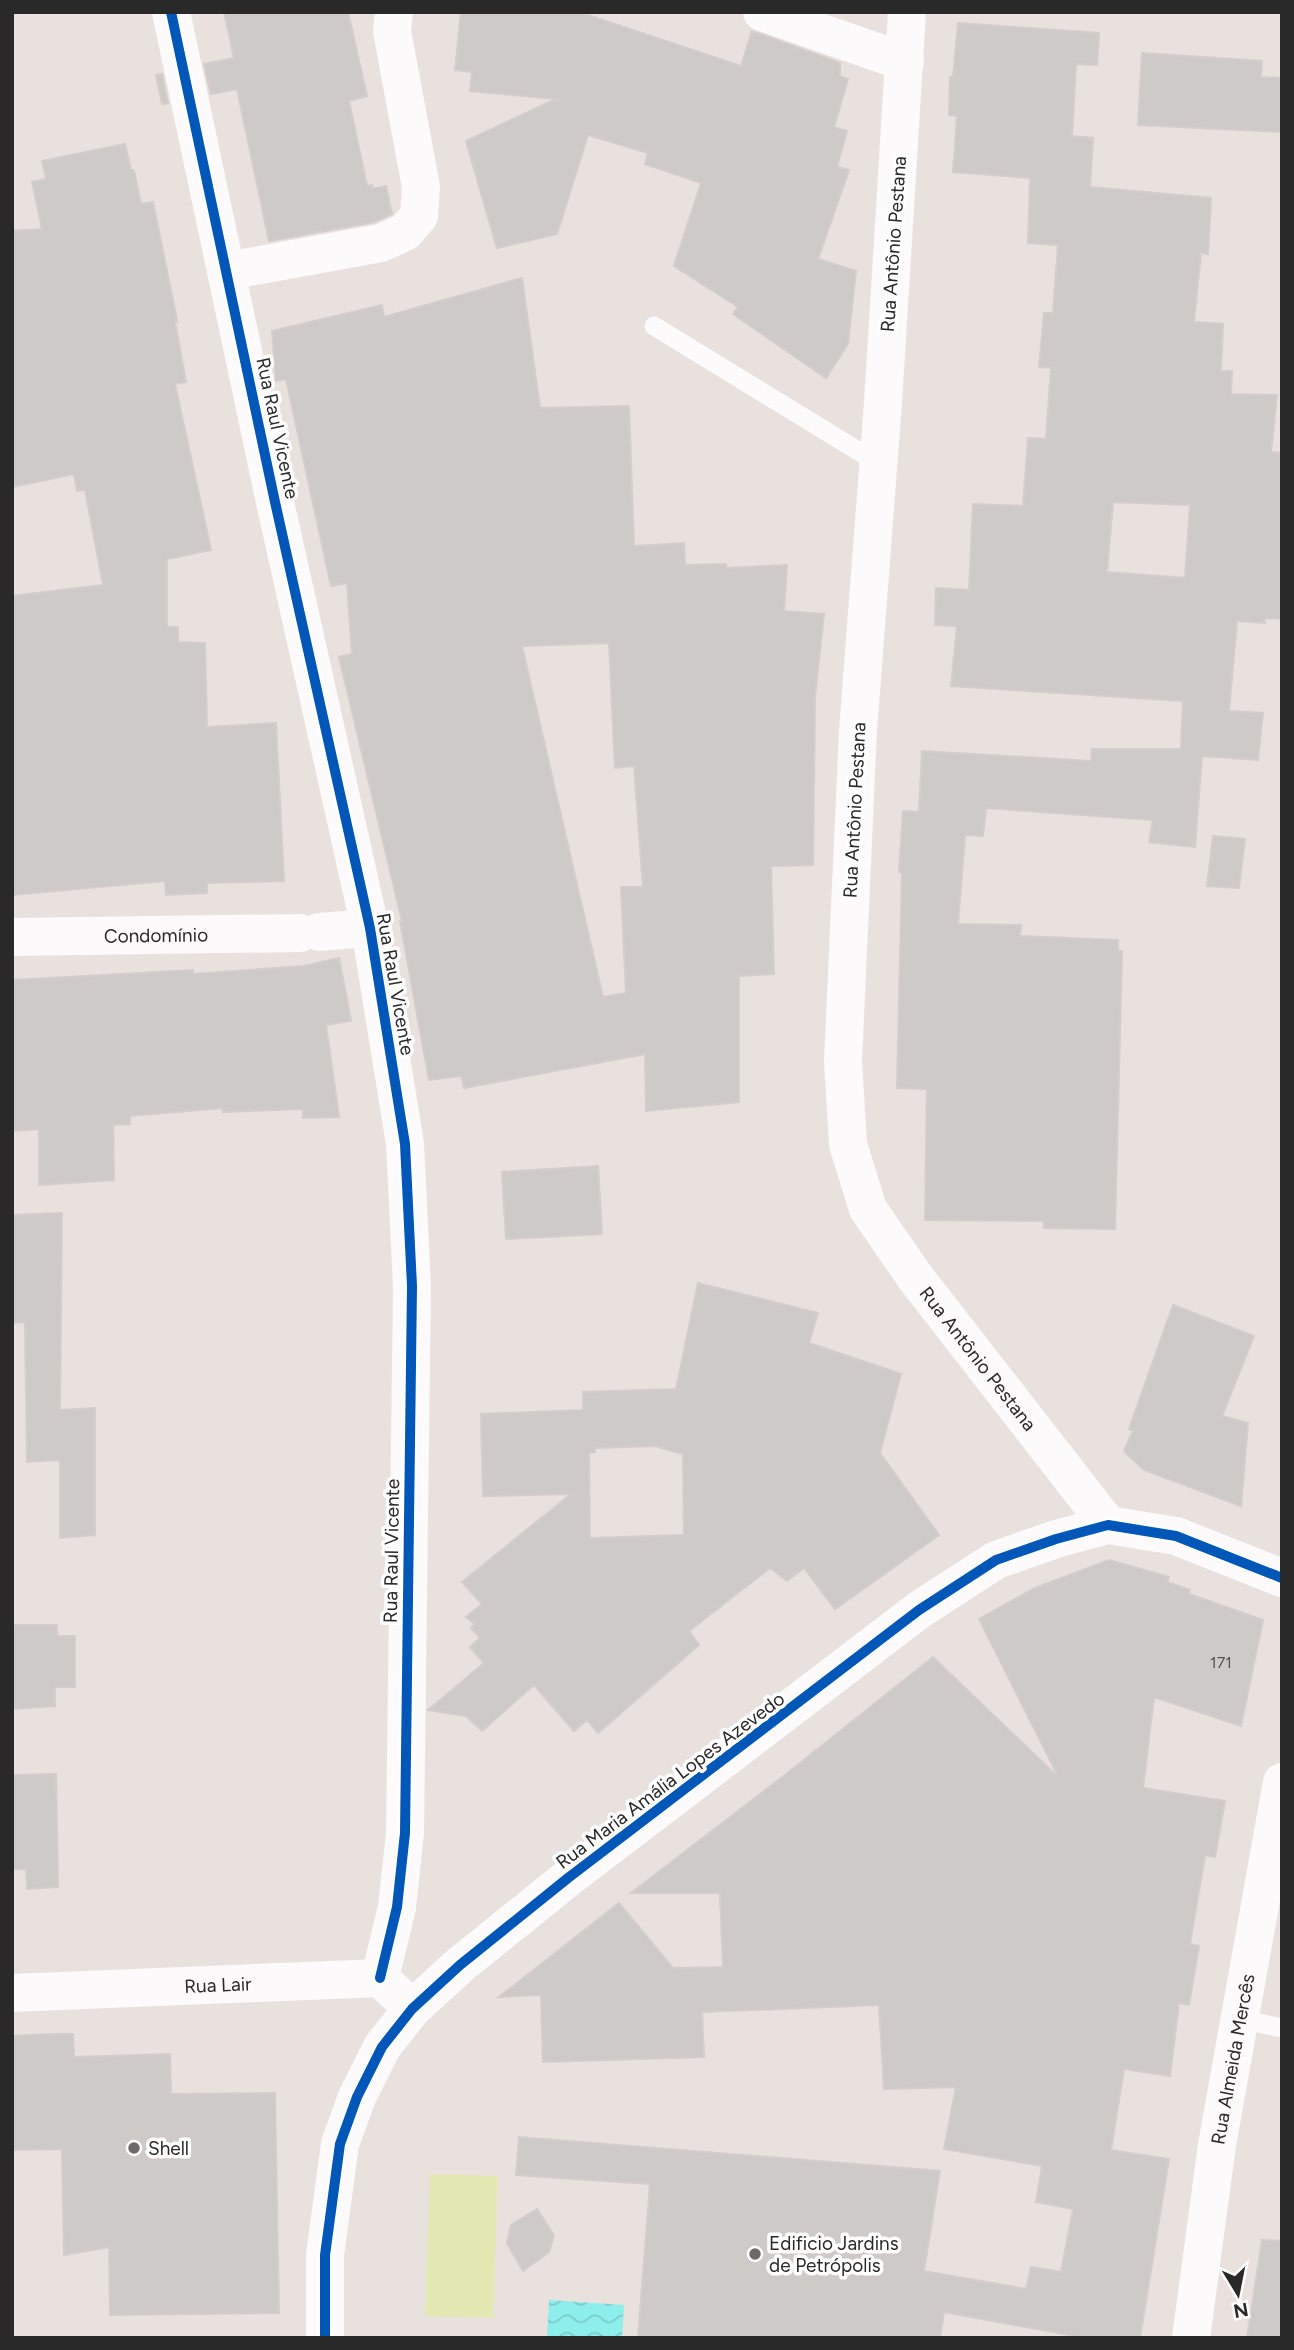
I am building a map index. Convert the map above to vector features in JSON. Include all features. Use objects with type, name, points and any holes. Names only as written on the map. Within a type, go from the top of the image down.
[{"type":"street","name":"Rua Raul Vicente","points":[[171,12],[275,502],[370,928],[405,1144],[412,1286],[405,1833],[397,1907],[380,1978]]},
{"type":"street","points":[[228,271],[381,243],[405,232],[419,216],[421,187],[392,30],[394,12]]},
{"type":"street","points":[[762,12],[905,62]]},
{"type":"street","name":"Rua Antônio Pestana","points":[[907,12],[856,759],[844,1061],[848,1144],[868,1209],[899,1254],[1108,1525]]},
{"type":"street","name":"Condomínio","points":[[12,937],[310,933],[370,928]]},
{"type":"street","name":"Rua Maria Amália Lopes Azevedo","points":[[325,2338],[325,2255],[340,2144],[357,2097],[382,2047],[412,2009],[460,1965],[568,1878],[919,1610],[996,1560],[1056,1539],[1108,1525],[1176,1536],[1282,1578]]},
{"type":"street","name":"Rua Almeida Mercês","points":[[1191,2338],[1217,2145],[1282,1782]]},
{"type":"street","points":[[380,1978],[412,2009]]},
{"type":"street","name":"Rua Lair","points":[[12,1993],[380,1978]]},
{"type":"lane","points":[[654,326],[878,463]]},
{"type":"lane","points":[[1240,2019],[1282,2028]]},
{"type":"green space","points":[[430,2174],[498,2176],[493,2318],[425,2316]]},
{"type":"water","points":[[549,2300],[624,2305],[622,2338],[547,2338]]},
{"type":"building","points":[[224,12],[348,12],[367,96],[349,101],[367,186],[372,185],[372,189],[386,186],[392,214],[374,222],[269,241],[237,89],[211,94],[204,64],[234,58]]},
{"type":"building","points":[[461,12],[579,12],[741,66],[752,31],[840,63],[840,76],[848,79],[834,127],[847,131],[837,167],[849,170],[818,259],[856,271],[848,344],[826,378],[733,314],[738,307],[674,266],[701,183],[645,164],[648,153],[588,135],[557,234],[497,248],[466,141],[556,99],[470,91],[472,72],[455,70]]},
{"type":"building","points":[[958,23],[1099,33],[1097,65],[1076,64],[1072,136],[1093,138],[1090,187],[1211,198],[1208,254],[1201,253],[1194,322],[1223,324],[1221,371],[1232,371],[1231,394],[1277,395],[1271,452],[1282,453],[1282,619],[1265,618],[1265,623],[1237,621],[1229,711],[1263,713],[1258,760],[1202,756],[1195,847],[1149,842],[1153,820],[986,808],[983,836],[965,835],[958,924],[1021,925],[1020,936],[1118,940],[1118,951],[1122,951],[1115,1229],[1044,1228],[1044,1221],[925,1220],[927,1089],[897,1088],[902,872],[899,872],[903,811],[919,812],[922,751],[1091,761],[1092,749],[1181,749],[1183,701],[951,686],[957,626],[935,625],[936,588],[969,590],[973,504],[1023,506],[1028,438],[1046,439],[1051,368],[1039,367],[1044,313],[1053,313],[1058,245],[1028,243],[1030,178],[953,172],[957,116],[949,115],[950,77],[953,77]],"holes":[[[1113,502],[1190,505],[1185,578],[1107,572]]]},
{"type":"building","points":[[1142,53],[1262,61],[1261,77],[1282,78],[1282,132],[1138,125]]},
{"type":"building","points":[[162,74],[168,103],[162,104],[156,75]]},
{"type":"building","points":[[125,144],[141,204],[153,202],[176,315],[186,382],[175,384],[211,550],[167,559],[167,627],[178,627],[178,642],[205,643],[207,727],[276,723],[284,881],[207,883],[207,893],[166,895],[165,881],[12,895],[12,596],[103,585],[85,490],[77,491],[74,474],[12,487],[12,231],[42,229],[32,182],[46,179],[42,161]]},
{"type":"building","points":[[522,278],[540,408],[629,406],[634,546],[684,543],[685,565],[726,564],[726,568],[787,565],[784,611],[824,614],[815,696],[813,865],[771,866],[774,974],[739,976],[739,1102],[646,1111],[645,1054],[464,1088],[461,1076],[429,1080],[402,921],[339,657],[352,654],[347,583],[331,586],[286,379],[276,381],[272,331],[382,305],[384,317]],"holes":[[[609,643],[615,768],[634,766],[643,887],[621,887],[626,993],[603,997],[522,646]]]},
{"type":"building","points":[[1213,836],[1245,839],[1239,888],[1207,886]]},
{"type":"building","points":[[339,958],[351,1021],[326,1025],[339,1117],[303,1118],[303,1109],[223,1112],[223,1108],[130,1116],[130,1124],[113,1125],[114,1180],[39,1185],[39,1129],[12,1131],[12,980],[193,970],[193,974],[304,966]]},
{"type":"building","points":[[598,1166],[602,1234],[506,1239],[502,1172]]},
{"type":"building","points":[[62,1213],[60,1410],[95,1408],[95,1535],[60,1538],[60,1460],[27,1462],[25,1322],[12,1323],[12,1215]]},
{"type":"building","points":[[698,1283],[818,1313],[809,1343],[901,1374],[880,1453],[939,1535],[835,1609],[804,1568],[787,1581],[770,1568],[689,1631],[699,1645],[598,1733],[587,1720],[574,1731],[534,1685],[482,1731],[466,1716],[428,1710],[484,1663],[470,1647],[480,1638],[471,1628],[475,1624],[466,1617],[482,1604],[462,1582],[571,1494],[483,1496],[481,1414],[583,1410],[583,1392],[676,1389]],"holes":[[[655,1446],[683,1454],[684,1535],[590,1538],[589,1453],[595,1452],[595,1448]]]},
{"type":"building","points":[[1173,1305],[1254,1336],[1222,1416],[1248,1423],[1241,1506],[1144,1470],[1124,1451],[1133,1431],[1129,1429]]},
{"type":"building","points":[[1109,1560],[1169,1577],[1167,1582],[1190,1590],[1189,1594],[1263,1620],[1241,1726],[1154,1697],[1143,1788],[1225,1801],[1215,1857],[1205,1855],[1190,1944],[1199,1946],[1189,2005],[1179,2003],[1170,2076],[1124,2069],[1111,2150],[1169,2159],[1140,2338],[1085,2338],[944,2312],[940,2338],[638,2338],[650,2184],[516,2175],[519,2137],[940,2171],[924,2271],[1026,2289],[1031,2267],[1061,2272],[1073,2209],[1036,2202],[1042,2166],[944,2149],[956,2087],[884,2089],[879,2005],[702,2012],[704,2057],[543,2062],[541,1995],[499,1997],[619,1903],[673,1968],[723,1967],[720,1893],[631,1893],[933,1657],[1059,1778],[979,1619],[1035,1588]]},
{"type":"building","points":[[12,1625],[57,1625],[57,1636],[75,1636],[75,1687],[55,1687],[55,1706],[12,1709]]},
{"type":"building","points":[[56,1774],[58,1887],[27,1889],[26,1869],[12,1869],[13,1775]]},
{"type":"building","name":"Shell","points":[[73,2034],[74,2057],[170,2054],[171,2094],[275,2093],[279,2313],[110,2315],[109,2247],[64,2255],[62,2149],[12,2150],[12,2036]]},
{"type":"building","points":[[537,2209],[554,2235],[549,2252],[523,2271],[507,2243],[511,2225]]},
{"type":"building","points":[[1262,2240],[1282,2241],[1282,2338],[1247,2338]]},
{"type":"cycle path","points":[[171,12],[275,502],[370,928],[405,1144],[412,1286],[405,1833],[397,1907],[380,1978]]},
{"type":"cycle path","points":[[325,2338],[325,2255],[340,2144],[357,2097],[382,2047],[412,2009],[460,1965],[568,1878],[919,1610],[996,1560],[1056,1539],[1108,1525],[1176,1536],[1282,1578]]},
{"type":"place","name":"Shell","points":[[134,2148]]},
{"type":"place","name":"Edificio Jardins de Petrópolis","points":[[755,2254]]}]
